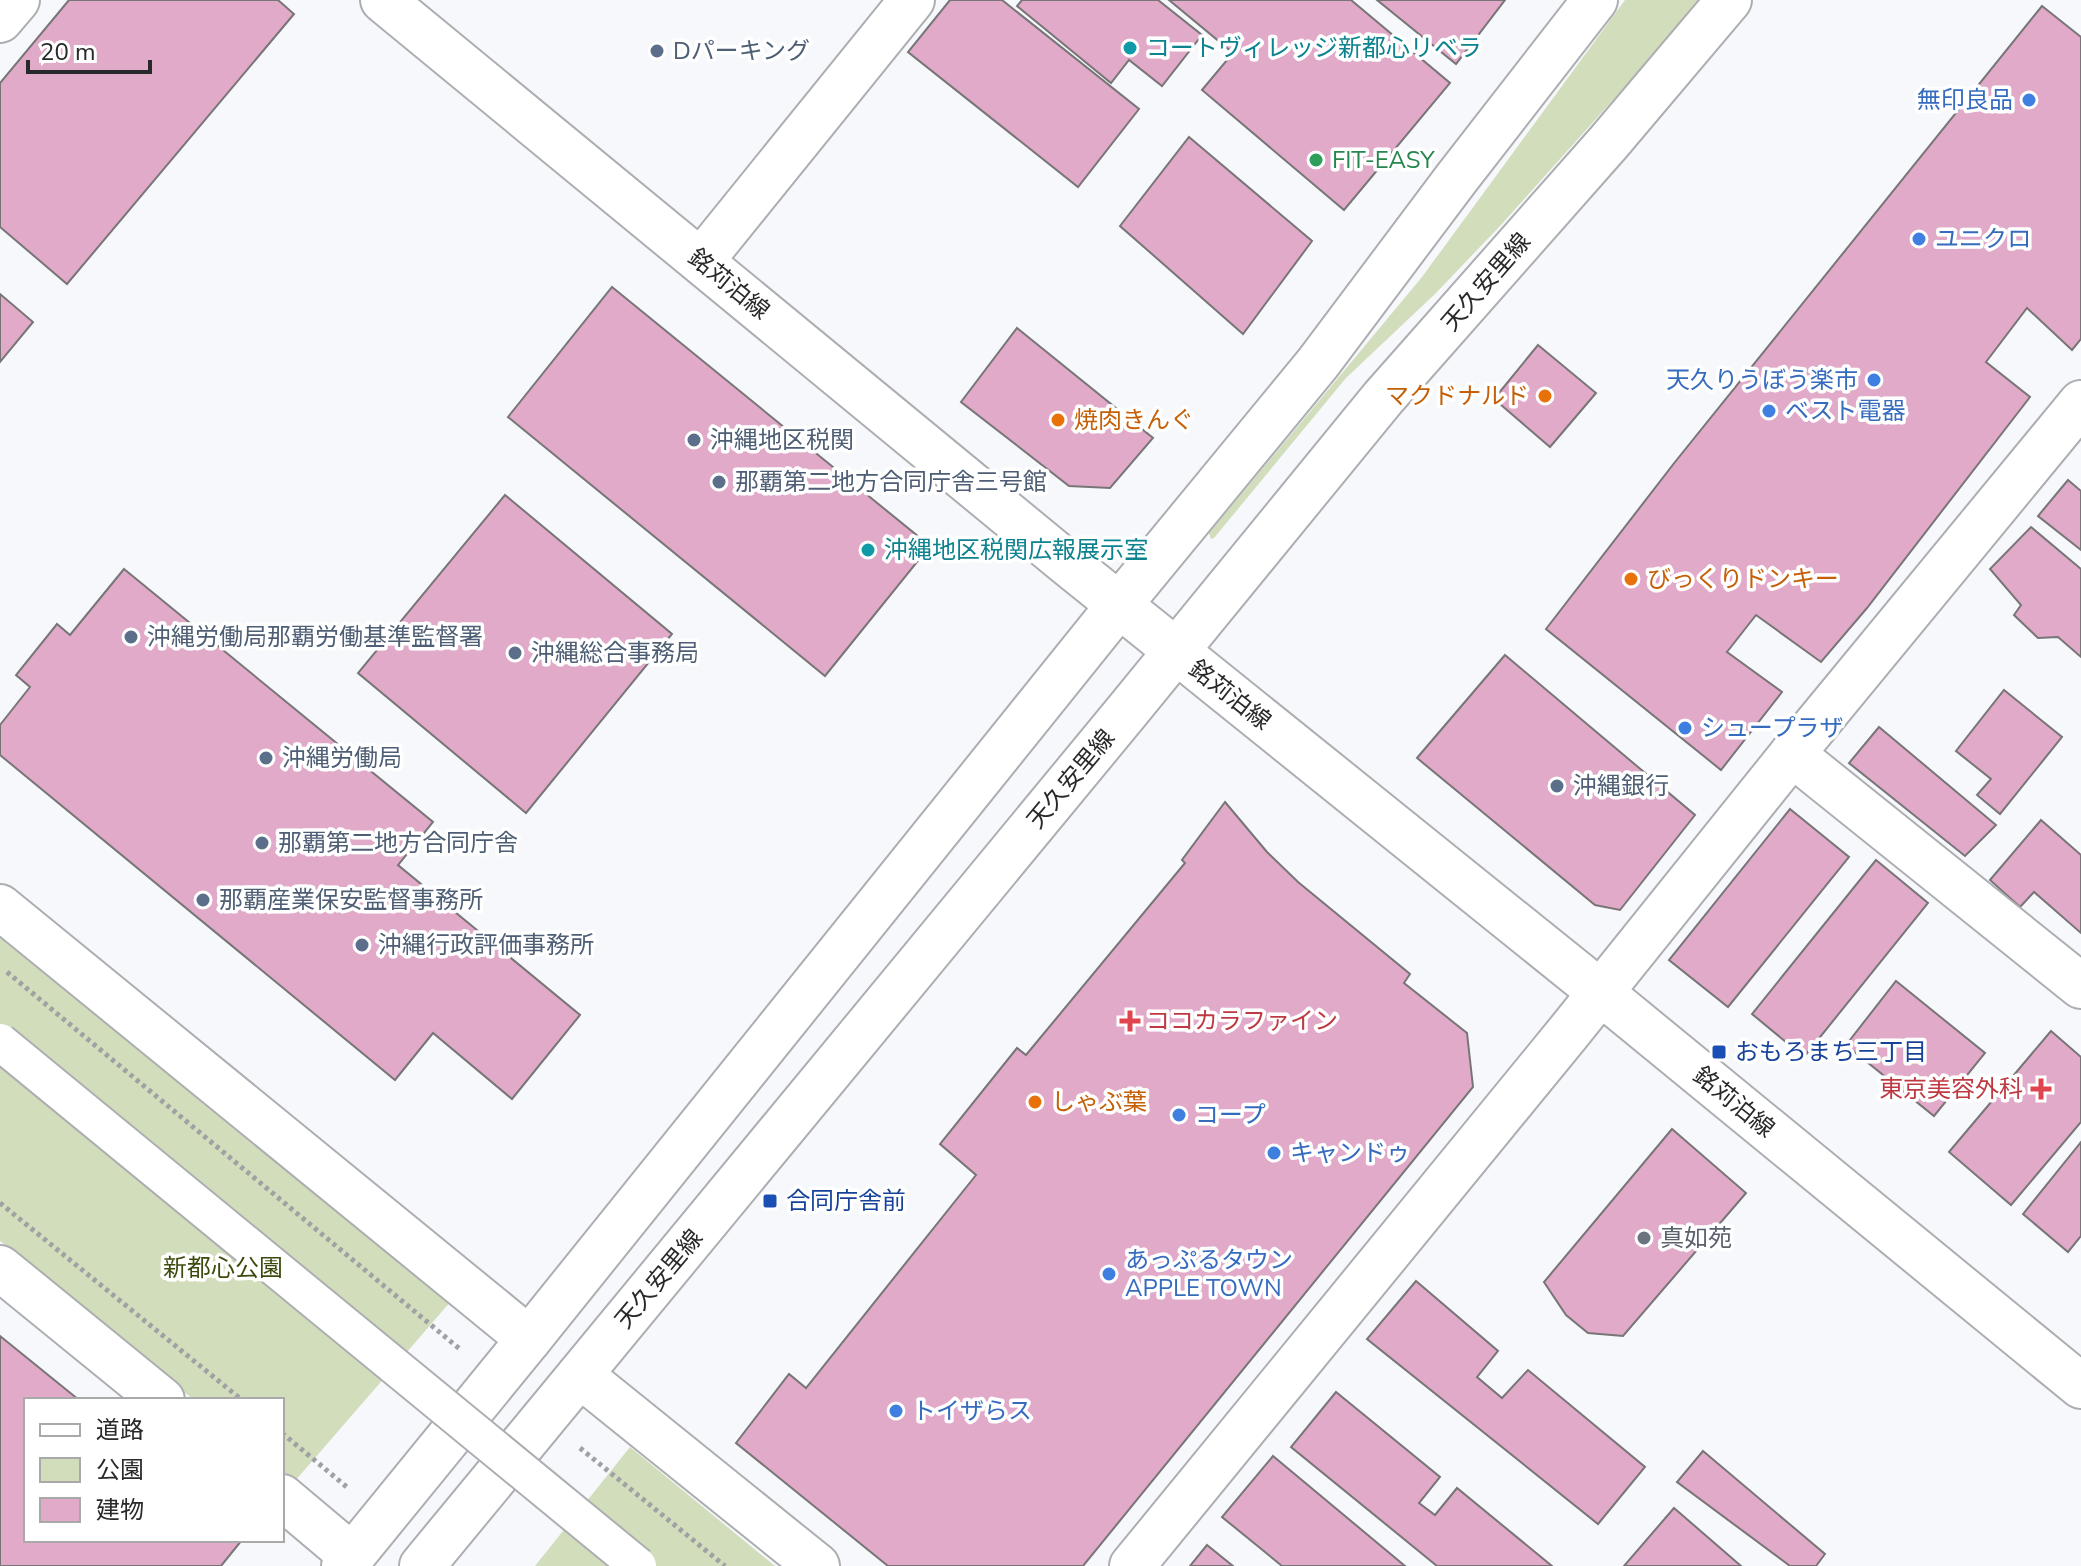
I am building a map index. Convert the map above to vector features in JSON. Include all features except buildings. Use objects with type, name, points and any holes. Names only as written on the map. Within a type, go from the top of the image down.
[{"type":"street","points":[[0,20],[17,0]]},
{"type":"street","name":"銘苅泊線","points":[[383,0],[1042,543],[1600,992],[2081,1386]]},
{"type":"street","points":[[701,261],[912,0]]},
{"type":"street","points":[[284,1499],[348,1561],[1318,363],[1595,0]]},
{"type":"street","name":"天久安里線","points":[[422,1566],[1383,398],[1609,142],[1729,0]]},
{"type":"street","points":[[1132,1566],[2081,403]]},
{"type":"street","points":[[1792,754],[2081,986]]},
{"type":"street","points":[[0,907],[529,1339]]},
{"type":"street","points":[[0,1042],[638,1566]]},
{"type":"street","points":[[0,1268],[160,1398]]},
{"type":"street","points":[[580,1375],[817,1566]]},
{"type":"path","points":[[0,967],[461,1350]]},
{"type":"path","points":[[0,1203],[240,1398]]},
{"type":"path","points":[[284,1435],[348,1488]]},
{"type":"path","points":[[580,1448],[725,1566]]},
{"type":"green space","points":[[1625,0],[1698,0],[1654,54],[1500,226],[1436,293],[1346,378],[1211,539],[1209,533],[1422,277]]},
{"type":"green space","name":"新都心公園","points":[[0,932],[452,1300],[294,1482],[284,1474],[284,1398],[192,1398],[0,1241]]},
{"type":"green space","points":[[630,1447],[775,1566],[535,1566]]},
{"type":"place","name":"コートヴィレッジ新都心リベラ","points":[[1130,48]]},
{"type":"place","name":"Dパーキング","points":[[657,51]]},
{"type":"place","name":"無印良品","points":[[2029,100]]},
{"type":"place","name":"FIT-EASY","points":[[1316,160]]},
{"type":"place","name":"ユニクロ","points":[[1919,239]]},
{"type":"place","name":"天久りうぼう楽市","points":[[1874,380]]},
{"type":"place","name":"マクドナルド","points":[[1545,396]]},
{"type":"place","name":"ベスト電器","points":[[1769,411]]},
{"type":"place","name":"焼肉きんぐ","points":[[1058,420]]},
{"type":"place","name":"沖縄地区税関","points":[[694,440]]},
{"type":"place","name":"那覇第二地方合同庁舎三号館","points":[[719,482]]},
{"type":"place","name":"沖縄地区税関広報展示室","points":[[868,550]]},
{"type":"place","name":"びっくりドンキー","points":[[1631,579]]},
{"type":"place","name":"沖縄労働局那覇労働基準監督署","points":[[131,637]]},
{"type":"place","name":"沖縄総合事務局","points":[[515,653]]},
{"type":"place","name":"シュープラザ","points":[[1685,728]]},
{"type":"place","name":"沖縄労働局","points":[[266,758]]},
{"type":"place","name":"沖縄銀行","points":[[1557,786]]},
{"type":"place","name":"那覇第二地方合同庁舎","points":[[262,843]]},
{"type":"place","name":"那覇産業保安監督事務所","points":[[203,900]]},
{"type":"place","name":"沖縄行政評価事務所","points":[[362,945]]},
{"type":"place","name":"ココカラファイン","points":[[1130,1021]]},
{"type":"place","name":"おもろまち三丁目","points":[[1719,1052]]},
{"type":"place","name":"東京美容外科","points":[[2041,1089]]},
{"type":"place","name":"しゃぶ葉","points":[[1035,1102]]},
{"type":"place","name":"コープ","points":[[1179,1115]]},
{"type":"place","name":"キャンドゥ","points":[[1274,1153]]},
{"type":"place","name":"合同庁舎前","points":[[770,1201]]},
{"type":"place","name":"真如苑","points":[[1644,1238]]},
{"type":"place","name":"あっぷるタウン APPLE TOWN","points":[[1109,1274]]},
{"type":"place","name":"トイザらス","points":[[896,1411]]}]
